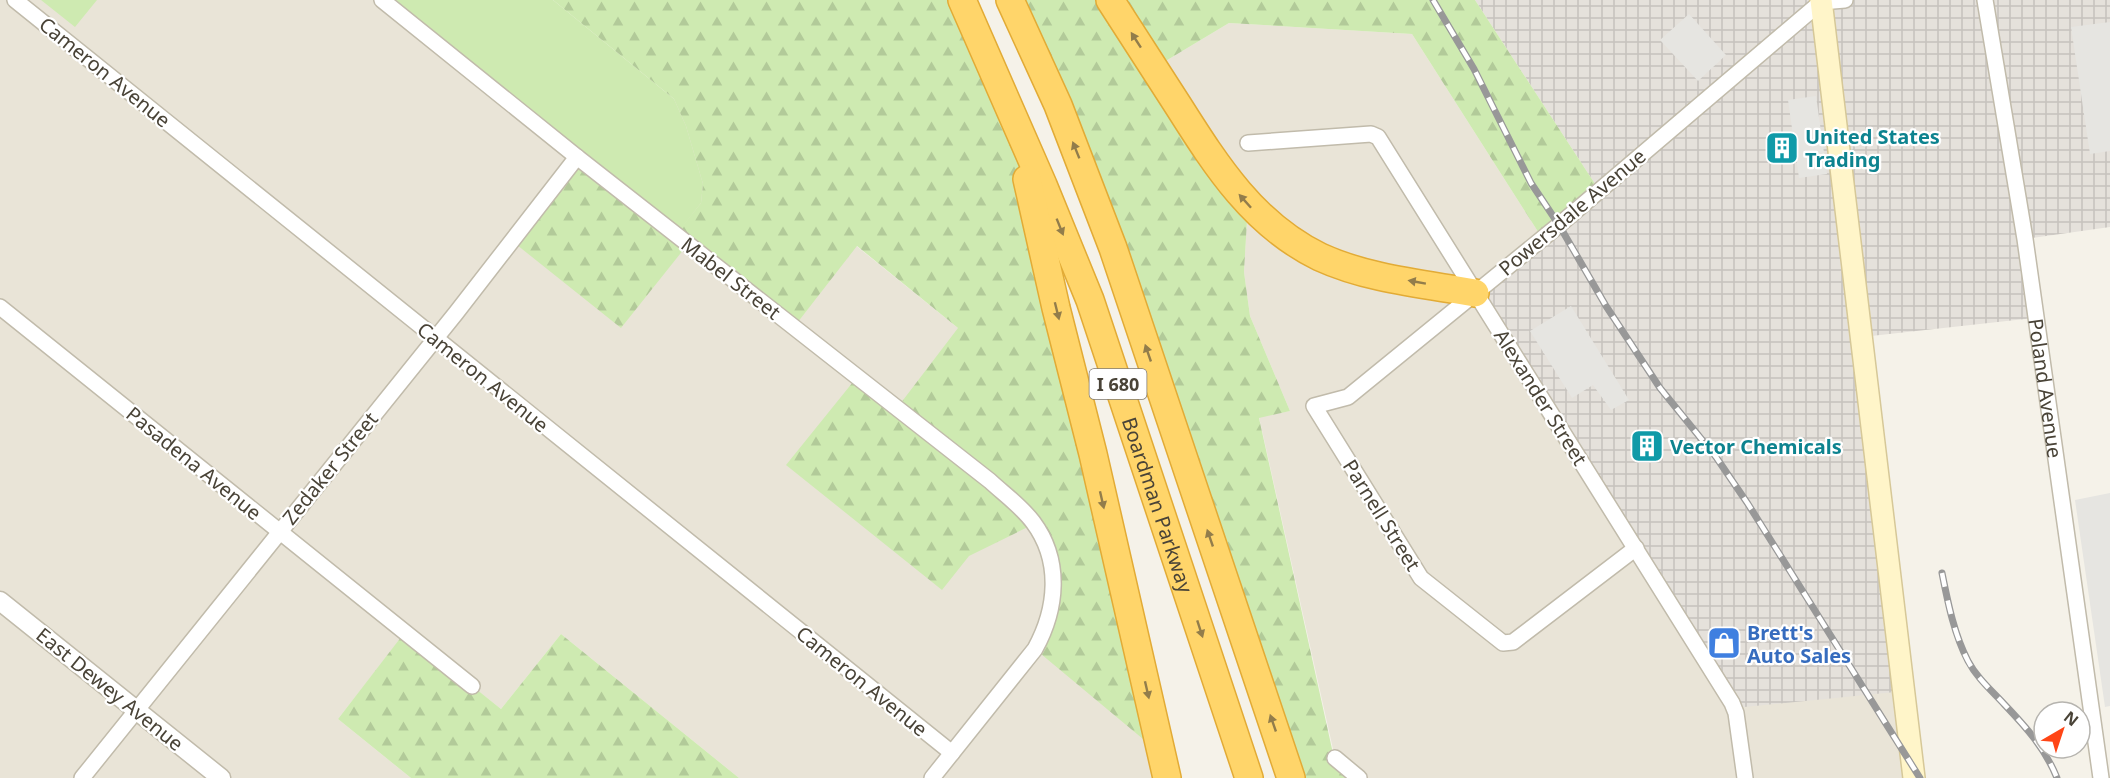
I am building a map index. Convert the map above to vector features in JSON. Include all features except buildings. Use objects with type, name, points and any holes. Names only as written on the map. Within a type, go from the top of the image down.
[{"type":"highway","name":"Boardman Parkway","points":[[962,0],[1043,185],[1090,300],[1249,778]]},
{"type":"highway","name":"Boardman Parkway","points":[[1010,0],[1058,105],[1113,248],[1291,778]]},
{"type":"highway","points":[[1110,0],[1215,162],[1240,196],[1270,225],[1299,246],[1341,265],[1376,275],[1475,292]]},
{"type":"highway","points":[[994,72],[1027,180],[1093,454],[1167,778]]},
{"type":"main road","points":[[1821,1],[1914,778]]},
{"type":"street","name":"Cameron Avenue","points":[[15,0],[952,753]]},
{"type":"street","name":"Mabel Street","points":[[382,0],[577,157],[990,481],[1023,510],[1034,524],[1049,552],[1053,575],[1053,596],[1048,619],[1035,649],[952,753]]},
{"type":"street","points":[[1821,1],[1845,0]]},
{"type":"street","name":"Poland Avenue","points":[[1986,0],[2025,239],[2101,778]]},
{"type":"street","name":"Powersdale Avenue","points":[[1314,406],[1348,397],[1567,218],[1821,1]]},
{"type":"street","name":"Alexander Street","points":[[1248,143],[1375,134],[1732,703],[1736,713],[1745,778]]},
{"type":"street","name":"Zedaker Street","points":[[82,778],[577,157]]},
{"type":"street","name":"Pasadena Avenue","points":[[0,307],[472,686]]},
{"type":"street","name":"Parnell Street","points":[[1314,406],[1422,578],[1503,642],[1513,642],[1636,548]]},
{"type":"street","name":"East Dewey Avenue","points":[[0,601],[220,778]]},
{"type":"street","points":[[932,778],[952,753]]},
{"type":"street","points":[[1335,758],[1359,778]]},
{"type":"shaded area","points":[[0,0],[382,0],[674,99],[958,328],[1023,510],[1161,754],[1167,778],[739,778],[561,634],[501,709],[405,633],[338,719],[411,778],[0,778]]},
{"type":"shaded area","points":[[1475,0],[2110,0],[2110,227],[2025,239],[2035,318],[1862,337],[1905,691],[1734,708],[1475,293],[1599,190]]},
{"type":"shaded area","points":[[1689,14],[1726,55],[1698,81],[1660,40]]},
{"type":"shaded area","points":[[2110,22],[2110,151],[2090,154],[2071,27]]},
{"type":"shaded area","points":[[1229,23],[1412,34],[1542,238],[1905,691],[1914,778],[1359,778],[1335,758],[1259,417],[1290,411],[1250,316],[1244,272],[1248,204],[1154,68]]},
{"type":"shaded area","points":[[1816,96],[1827,174],[1799,178],[1788,100]]},
{"type":"shaded area","points":[[1571,306],[1629,400],[1611,410],[1593,385],[1572,398],[1530,331]]},
{"type":"shaded area","points":[[2110,493],[2110,706],[2105,707],[2075,500]]},
{"type":"green space","points":[[41,0],[97,0],[75,27]]},
{"type":"green space","points":[[382,0],[553,0],[674,99],[686,126],[703,184],[701,203],[676,235]]},
{"type":"green space","points":[[553,0],[962,0],[1027,180],[1161,754],[1035,649],[1053,596],[1034,524],[969,556],[942,590],[786,465],[857,377],[897,408],[958,328],[857,246],[794,327],[688,244],[621,328],[512,241],[577,157],[676,234],[701,203],[703,184],[686,126],[674,99]]},
{"type":"green space","points":[[1010,0],[1475,0],[1599,190],[1542,238],[1412,34],[1229,23],[1154,68],[1248,204],[1244,272],[1250,316],[1290,411],[1259,418],[1334,758],[1359,778],[1291,778]]},
{"type":"green space","points":[[405,632],[501,709],[561,634],[739,778],[411,778],[338,719]]},
{"type":"railway","points":[[1433,0],[1474,69],[1531,183],[1559,225],[1606,306],[1660,388],[1716,457],[1748,504],[1920,778]]},
{"type":"railway","points":[[1942,573],[1955,629],[1968,661],[1980,678],[2034,738],[2057,778]]},
{"type":"place","name":"United States Trading","points":[[1782,148]]},
{"type":"place","name":"Vector Chemicals","points":[[1647,446]]},
{"type":"place","name":"Brett's Auto Sales","points":[[1724,643]]}]
